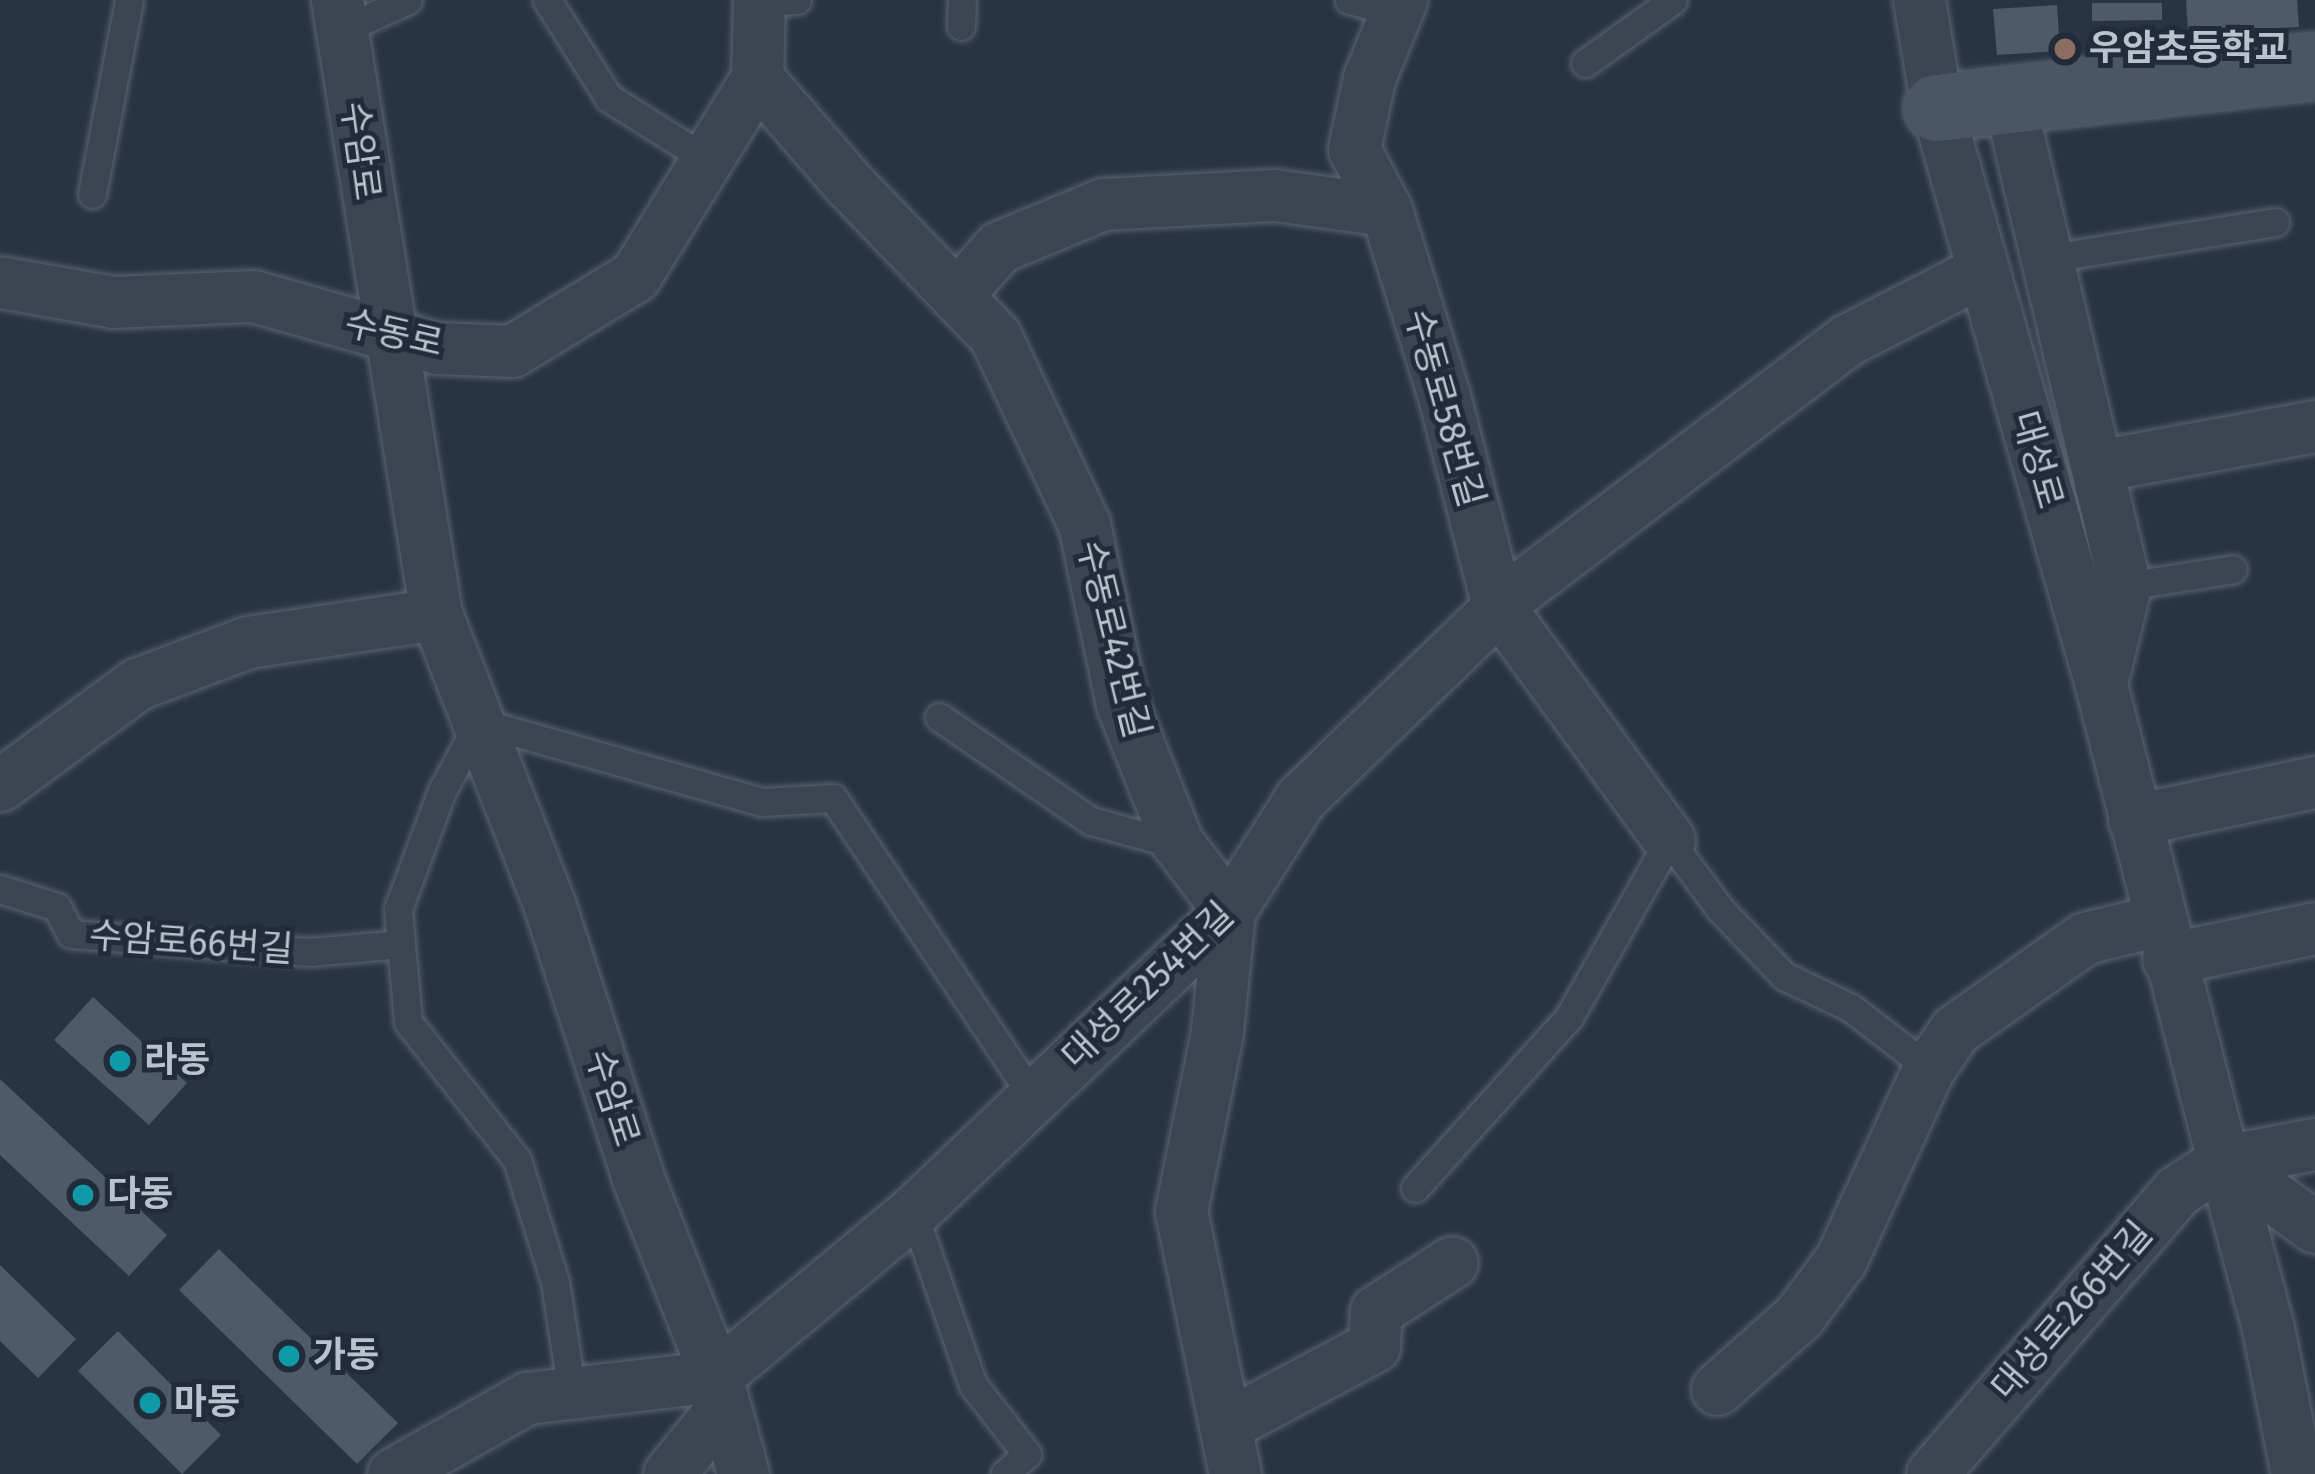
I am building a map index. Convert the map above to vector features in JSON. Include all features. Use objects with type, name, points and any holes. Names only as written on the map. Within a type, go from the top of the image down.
[{"type":"street","name":"대성로","points":[[1919,0],[1936,109],[2101,685],[2268,1328],[2297,1474]]},
{"type":"street","points":[[757,78],[771,1]]},
{"type":"street","name":"수동로58번길","points":[[1382,4],[1354,149],[1386,210],[1444,396],[1498,606]]},
{"type":"street","name":"수암로","points":[[339,15],[387,337],[436,614],[550,907],[639,1181],[720,1391],[743,1474]]},
{"type":"street","points":[[1936,109],[2315,66]]},
{"type":"street","name":"수동로","points":[[0,282],[112,302],[253,296],[387,337],[436,347],[512,351],[635,276],[757,78]]},
{"type":"street","name":"수동로42번길","points":[[757,78],[848,183],[995,336],[1084,524],[1122,704],[1179,845],[1229,911]]},
{"type":"street","points":[[2009,100],[2126,586],[2101,685]]},
{"type":"street","points":[[956,295],[999,247],[1102,204],[1274,195],[1386,210]]},
{"type":"street","name":"대성로254번길","points":[[669,1474],[720,1391],[1229,911],[1300,799],[1498,606],[1847,340],[1983,270]]},
{"type":"street","points":[[2097,466],[2315,426]]},
{"type":"street","points":[[1498,606],[1669,840]]},
{"type":"street","points":[[0,785],[137,684],[248,642],[436,614]]},
{"type":"street","points":[[2134,820],[2315,782]]},
{"type":"street","points":[[1229,911],[1217,1032],[1181,1211],[1232,1449],[1374,1346],[1376,1311],[1452,1262]]},
{"type":"street","points":[[1717,1389],[1799,1316],[1841,1258],[1929,1068],[1955,1030],[2085,938],[2164,939],[2315,928]]},
{"type":"street","points":[[2223,1161],[2315,1144]]},
{"type":"street","points":[[2223,1161],[2315,1227]]},
{"type":"street","name":"대성로266번길","points":[[1932,1474],[2177,1191],[2223,1161]]},
{"type":"street","points":[[393,1474],[527,1397],[720,1391]]},
{"type":"lane","points":[[92,194],[129,0]]},
{"type":"lane","points":[[339,15],[408,0]]},
{"type":"lane","points":[[547,0],[608,98],[706,159]]},
{"type":"lane","points":[[1585,63],[1673,0]]},
{"type":"lane","points":[[2050,258],[2275,222]]},
{"type":"lane","points":[[2126,586],[2233,568]]},
{"type":"lane","points":[[939,717],[1090,821],[1179,845]]},
{"type":"lane","points":[[479,722],[442,791],[398,909],[408,1022],[517,1160],[555,1282],[572,1393]]},
{"type":"lane","name":"대성로254번길","points":[[479,722],[762,802],[833,798],[1034,1097]]},
{"type":"lane","points":[[1415,1188],[1569,1018],[1669,840],[1720,909],[1784,976],[1851,1008],[1929,1068]]},
{"type":"lane","name":"수암로66번길","points":[[0,889],[57,907],[71,934],[310,952],[401,944]]},
{"type":"lane","points":[[913,1212],[974,1385],[1027,1454],[1004,1474]]},
{"type":"building","points":[[2186,0],[2297,0],[2299,27],[2188,32]]},
{"type":"building","points":[[2092,3],[2162,3],[2162,20],[2092,21]]},
{"type":"building","points":[[2057,5],[2060,51],[1997,55],[1993,9]]},
{"type":"building","name":"라동","points":[[93,997],[187,1083],[149,1125],[54,1040]]},
{"type":"building","name":"다동","points":[[0,1079],[167,1235],[129,1276],[0,1155]]},
{"type":"building","name":"가동","points":[[219,1249],[398,1423],[357,1464],[179,1290]]},
{"type":"building","points":[[0,1265],[76,1339],[38,1378],[0,1341]]},
{"type":"building","name":"마동","points":[[118,1331],[221,1435],[182,1474],[78,1371]]},
{"type":"place","name":"우암초등학교","points":[[2065,49]]},
{"type":"place","name":"라동","points":[[120,1061]]},
{"type":"place","name":"다동","points":[[83,1195]]},
{"type":"place","name":"가동","points":[[289,1356]]},
{"type":"place","name":"마동","points":[[150,1403]]}]
